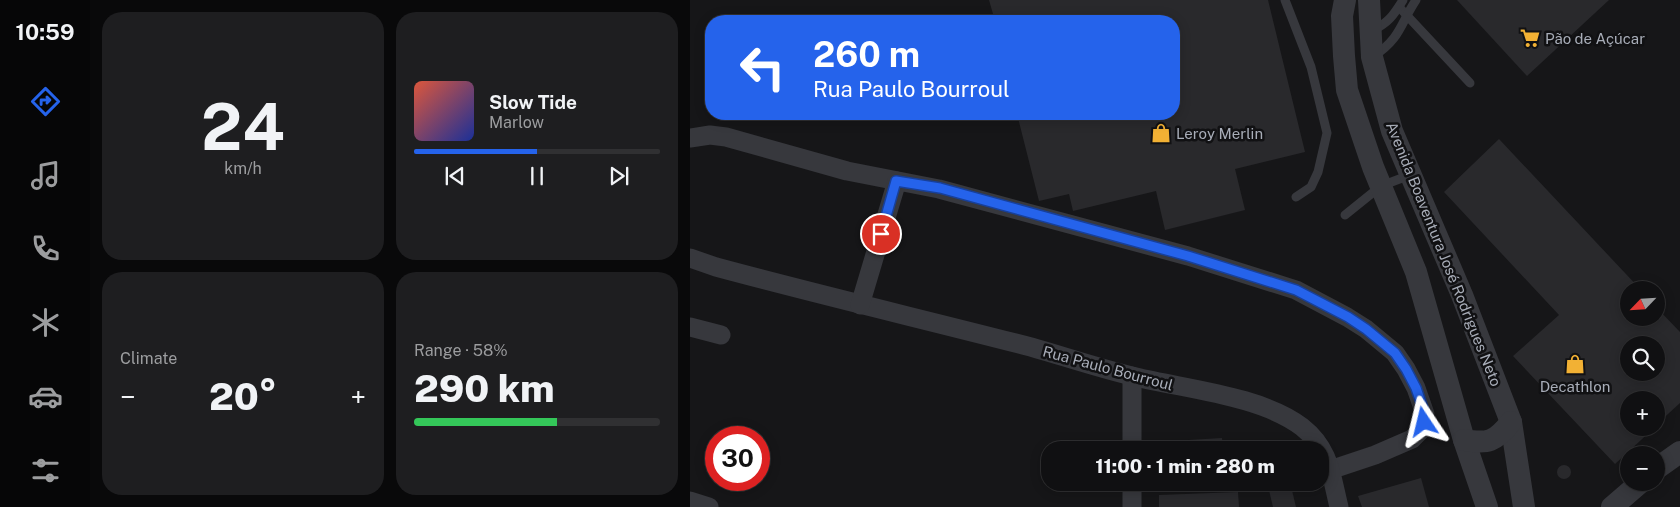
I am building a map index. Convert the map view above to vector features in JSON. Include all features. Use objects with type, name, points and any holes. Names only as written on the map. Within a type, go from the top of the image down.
[{"type":"street","name":"Avenida Boaventura José Rodrigues Neto","points":[[1345,0],[1342,16],[1348,90],[1381,186],[1416,272],[1464,440],[1487,507]]},
{"type":"street","name":"Avenida Boaventura José Rodrigues Neto","points":[[1369,0],[1372,57],[1392,131],[1460,289],[1511,422],[1524,507]]},
{"type":"street","points":[[690,138],[710,135],[726,136],[847,171],[940,188],[1188,256],[1305,294],[1360,325],[1395,353],[1406,369],[1422,403],[1425,414],[1420,431],[1412,439],[1374,455],[1330,470]]},
{"type":"street","points":[[860,305],[896,181]]},
{"type":"street","name":"Rua Paulo Bourroul","points":[[690,258],[716,267],[1031,347],[1132,376],[1255,404],[1286,417],[1302,427],[1314,440],[1327,457],[1339,507]]},
{"type":"street","points":[[690,327],[721,335]]},
{"type":"street","points":[[1132,376],[1132,441]]},
{"type":"street","points":[[1464,440],[1488,442],[1500,435],[1511,422]]},
{"type":"street","points":[[1665,463],[1680,452]]},
{"type":"street","points":[[1132,491],[1132,507]]},
{"type":"street","points":[[1612,507],[1631,491]]},
{"type":"street","points":[[690,501],[709,507]]},
{"type":"lane","points":[[1285,0],[1311,67],[1327,133],[1318,172],[1311,187],[1296,197]]},
{"type":"lane","points":[[1372,57],[1395,39],[1416,0]]},
{"type":"lane","points":[[1370,33],[1393,17],[1401,3]]},
{"type":"lane","points":[[1401,3],[1408,16],[1470,83]]},
{"type":"lane","points":[[1345,214],[1381,186],[1410,175]]},
{"type":"building","name":"Leroy Merlin","points":[[989,0],[1268,0],[1305,152],[1235,169],[1245,210],[1165,230],[1156,191],[1073,211],[1069,194],[1039,201],[1019,120],[1180,120],[1180,15],[993,15]]},
{"type":"building","name":"Pão de Açúcar","points":[[1457,0],[1609,0],[1527,76]]},
{"type":"building","points":[[1499,139],[1633,281],[1620,281],[1620,326],[1665,326],[1665,316],[1680,332],[1680,403],[1665,417],[1665,391],[1620,391],[1620,436],[1645,436],[1634,446],[1620,446],[1620,459],[1615,464],[1513,356],[1559,315],[1444,192]]},
{"type":"building","points":[[1222,438],[1222,441],[1172,441]]},
{"type":"building","points":[[1564,465],[1569,467],[1571,472],[1569,477],[1564,479],[1559,477],[1557,472],[1559,467]]},
{"type":"building","points":[[1421,478],[1429,507],[1362,507],[1358,496]]},
{"type":"building","points":[[1269,491],[1292,491],[1296,507],[1273,507]]},
{"type":"building","points":[[1238,492],[1239,507],[1159,507],[1159,495]]},
{"type":"place","name":"Pão de Açúcar","points":[[1530,38]]},
{"type":"place","name":"Leroy Merlin","points":[[1161,133]]},
{"type":"place","name":"Decathlon","points":[[1575,364]]},
{"type":"route","points":[[881,234],[896,181],[919,184],[940,188],[1188,256],[1296,290],[1348,317],[1395,353],[1416,388],[1425,414],[1424,422]]}]
